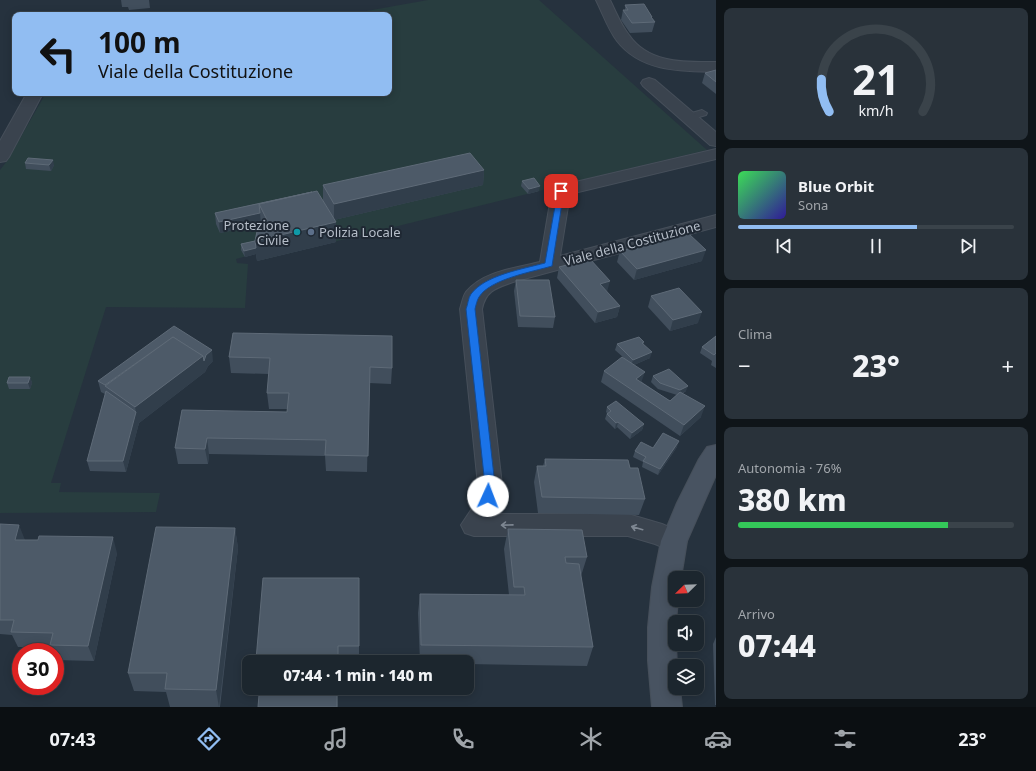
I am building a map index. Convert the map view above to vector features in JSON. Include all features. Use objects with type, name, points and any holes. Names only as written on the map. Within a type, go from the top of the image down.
[{"type":"main road","points":[[667,707],[662,661],[662,627],[666,587],[674,541],[690,503],[708,466],[716,454]]},
{"type":"street","points":[[603,0],[623,39],[639,54],[660,63],[716,67]]},
{"type":"street","points":[[656,82],[696,115],[716,140]]},
{"type":"street","points":[[0,157],[33,96]]},
{"type":"street","points":[[696,115],[716,125]]},
{"type":"street","name":"Viale della Costituzione","points":[[549,265],[561,191],[716,154]]},
{"type":"street","name":"Viale della Costituzione","points":[[674,541],[662,535],[628,526],[474,525],[487,507],[490,485],[471,309],[474,296],[486,285],[492,282],[549,265],[716,221]]},
{"type":"green space","points":[[428,0],[539,0],[707,150],[577,181],[569,180],[548,185],[550,188],[257,261],[258,253],[236,259],[237,263],[248,264],[245,308],[106,307],[51,483],[61,483],[59,492],[160,493],[156,512],[0,513],[0,170],[7,161],[44,96],[392,96],[392,12],[361,12]]},
{"type":"building","points":[[644,4],[655,22],[632,23],[623,10],[628,10],[625,5]]},
{"type":"building","points":[[716,70],[716,82],[705,73]]},
{"type":"building","points":[[470,153],[484,170],[334,204],[323,185]]},
{"type":"building","points":[[28,158],[53,160],[49,165],[25,163]]},
{"type":"building","points":[[534,178],[540,186],[529,189],[522,181]]},
{"type":"building","points":[[317,191],[336,222],[255,241],[259,222],[267,220],[259,204]]},
{"type":"building","points":[[312,192],[259,204],[260,213],[219,222],[215,213]]},
{"type":"building","points":[[688,233],[706,250],[637,269],[620,251]]},
{"type":"building","points":[[255,241],[256,248],[244,251],[241,244]]},
{"type":"building","points":[[590,259],[610,281],[600,284],[620,306],[598,312],[559,267]]},
{"type":"building","points":[[516,280],[549,280],[555,317],[520,316]]},
{"type":"building","points":[[679,288],[702,312],[673,320],[651,296]]},
{"type":"building","points":[[174,326],[212,350],[206,355],[204,361],[203,356],[173,337],[105,385],[98,381]]},
{"type":"building","points":[[233,333],[392,336],[392,368],[370,367],[368,456],[325,455],[326,440],[207,438],[205,449],[175,448],[182,410],[287,412],[289,393],[267,393],[270,358],[229,357]]},
{"type":"building","points":[[716,336],[716,353],[714,355],[702,347]]},
{"type":"building","points":[[173,337],[203,356],[135,407],[105,386]]},
{"type":"building","points":[[639,337],[644,342],[642,343],[652,352],[633,360],[617,344]]},
{"type":"building","points":[[622,357],[645,372],[636,379],[670,401],[680,392],[705,406],[684,425],[604,371]]},
{"type":"building","points":[[669,369],[688,386],[680,390],[660,383],[653,376]]},
{"type":"building","points":[[9,377],[30,377],[28,383],[7,383]]},
{"type":"building","points":[[106,391],[136,412],[123,461],[87,461]]},
{"type":"building","points":[[616,401],[644,424],[632,433],[618,422],[616,423],[607,414],[611,411],[607,407]]},
{"type":"building","points":[[663,433],[679,441],[660,469],[643,461],[646,457],[635,451],[641,442],[653,448]]},
{"type":"building","points":[[545,459],[628,460],[630,468],[638,468],[645,499],[542,497],[537,466],[546,466]]},
{"type":"building","points":[[0,524],[19,525],[15,540],[38,540],[39,536],[113,537],[88,646],[64,645],[64,643],[50,643],[53,633],[11,632],[14,620],[0,620]]},
{"type":"building","points":[[156,527],[235,528],[216,690],[165,689],[167,673],[128,673]]},
{"type":"building","points":[[508,529],[582,530],[587,557],[565,557],[566,563],[579,564],[593,647],[421,645],[420,594],[525,595],[524,587],[514,587]]},
{"type":"building","points":[[263,578],[359,578],[359,646],[338,646],[338,655],[256,655]]},
{"type":"building","points":[[259,695],[337,695],[337,707],[258,707]]},
{"type":"place","name":"Protezione Civile","points":[[297,232]]},
{"type":"place","name":"Polizia Locale","points":[[311,232]]},
{"type":"route","points":[[488,496],[490,485],[471,309],[474,296],[486,285],[506,277],[549,265],[561,191]]}]
